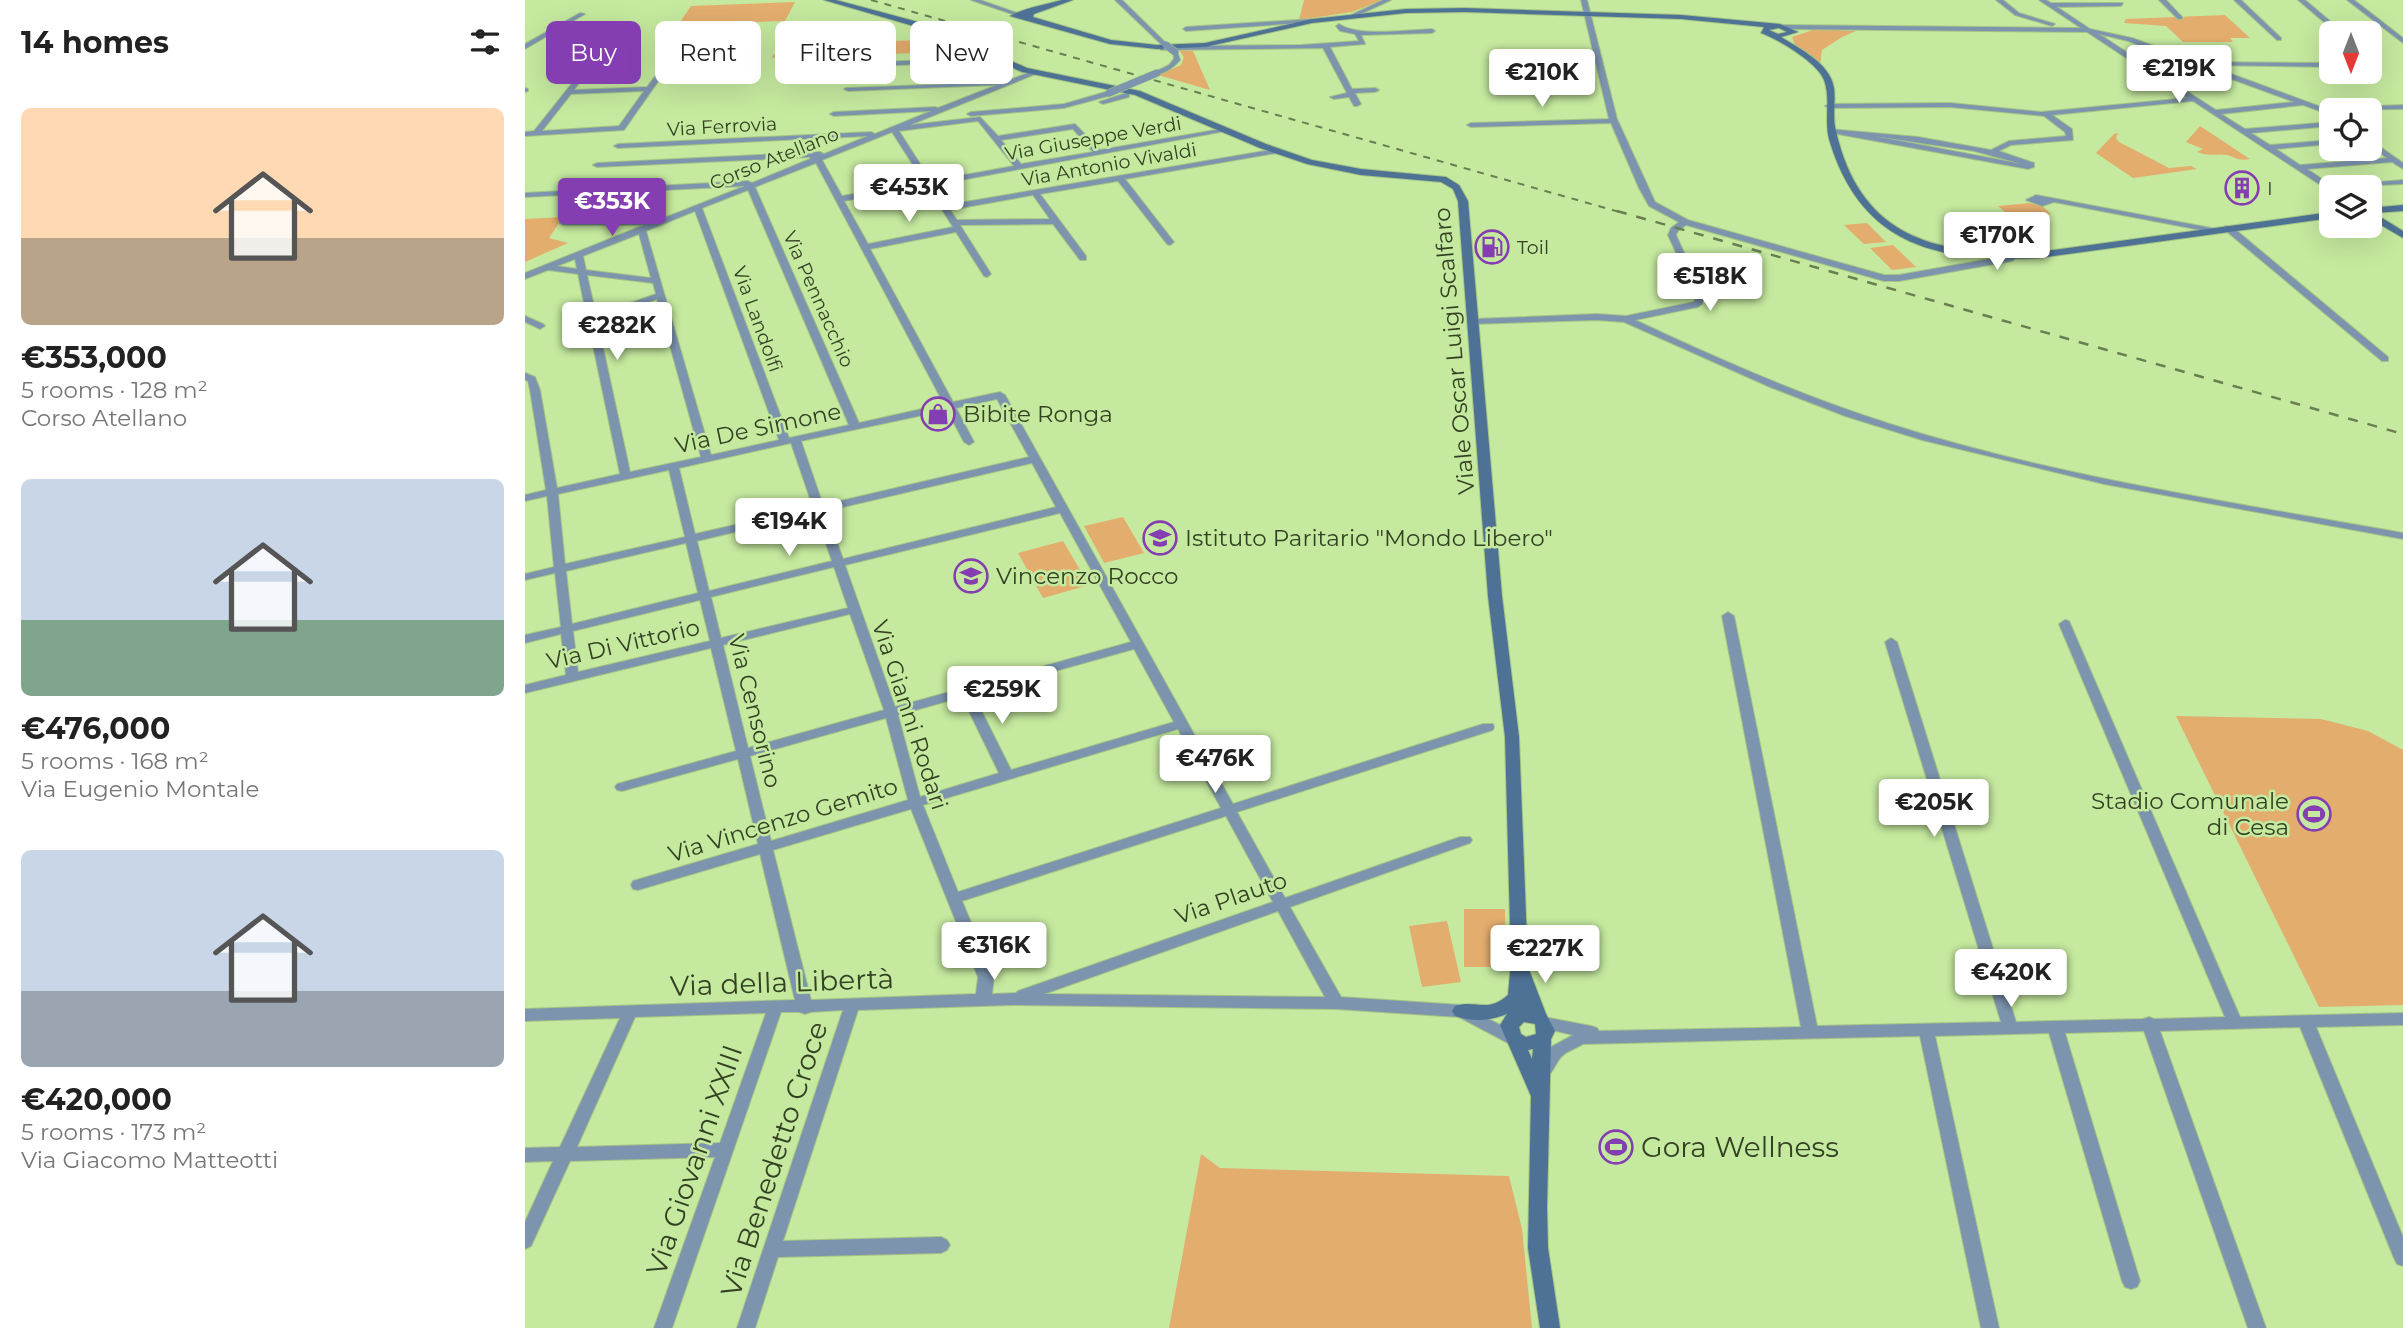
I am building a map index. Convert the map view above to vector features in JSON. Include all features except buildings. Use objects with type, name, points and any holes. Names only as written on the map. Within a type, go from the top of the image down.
[{"type":"street","name":"Viale Oscar Luigi Scalfaro","points":[[828,0],[910,23]]},
{"type":"street","points":[[974,0],[1110,42],[1157,47],[1193,49],[1363,43],[1357,33]]},
{"type":"street","points":[[1051,0],[1060,3]]},
{"type":"street","points":[[1028,15],[1069,0]]},
{"type":"street","points":[[919,121],[1071,104],[1109,93],[1176,62],[1175,52],[1118,0]]},
{"type":"street","points":[[1186,29],[1312,21],[1337,23],[1388,0]]},
{"type":"street","points":[[1584,0],[1614,121],[1652,204],[1685,222],[1884,278],[1899,278],[2012,258],[2319,217]]},
{"type":"street","points":[[1999,0],[2033,29]]},
{"type":"street","points":[[2162,0],[2180,18]]},
{"type":"street","points":[[2237,0],[2279,39]]},
{"type":"street","points":[[2301,0],[2326,21]]},
{"type":"street","points":[[2350,0],[2403,41]]},
{"type":"street","points":[[2046,2],[2121,4]]},
{"type":"street","points":[[2046,2],[2319,180]]},
{"type":"street","points":[[1352,16],[1435,10],[1705,19],[1815,28],[2085,28]]},
{"type":"street","points":[[2017,14],[2043,22],[2085,28],[2130,39],[2319,107]]},
{"type":"street","points":[[525,47],[582,15]]},
{"type":"street","points":[[1705,19],[1767,33],[1791,34],[1815,28]]},
{"type":"street","points":[[1157,47],[1205,45],[1312,21]]},
{"type":"street","points":[[1337,23],[1342,30],[1357,33],[1432,31]]},
{"type":"street","points":[[1767,33],[1766,28],[1780,26],[1791,29],[1792,47]]},
{"type":"street","points":[[1767,33],[1792,47],[1823,72],[1829,82],[1832,131],[1863,203],[1896,233],[1909,240],[1952,251],[2012,258]]},
{"type":"street","points":[[1326,46],[1357,104]]},
{"type":"street","points":[[2193,63],[2319,65]]},
{"type":"street","name":"Viale Oscar Luigi Scalfaro","points":[[1013,64],[1030,71],[1137,93],[1310,162],[1340,168],[1427,176],[1454,184],[1464,201],[1495,596],[1512,737],[1520,962]]},
{"type":"street","points":[[1013,81],[1030,71]]},
{"type":"street","points":[[2159,76],[2217,72]]},
{"type":"street","points":[[525,134],[621,128],[655,83]]},
{"type":"street","points":[[536,134],[575,84]]},
{"type":"street","points":[[848,89],[983,84]]},
{"type":"street","points":[[919,121],[1008,84]]},
{"type":"street","points":[[569,92],[651,89]]},
{"type":"street","points":[[1333,97],[1375,90]]},
{"type":"street","points":[[1026,110],[1043,112],[1080,107],[1126,95]]},
{"type":"street","points":[[597,165],[821,156],[936,109],[975,97]]},
{"type":"street","points":[[1829,106],[1950,105],[2046,114],[2195,99]]},
{"type":"street","points":[[2215,112],[2309,103]]},
{"type":"street","points":[[2382,108],[2403,107]]},
{"type":"street","points":[[834,114],[936,109]]},
{"type":"street","points":[[1995,151],[2009,143],[2070,138],[2069,131],[2046,114]]},
{"type":"street","points":[[987,274],[894,129],[980,119],[1019,167]]},
{"type":"street","name":"Corso Atellano","points":[[525,276],[751,187],[821,156],[919,121]]},
{"type":"street","points":[[1471,125],[1614,121]]},
{"type":"street","points":[[2245,131],[2319,125]]},
{"type":"street","points":[[996,139],[1075,126],[1098,153]]},
{"type":"street","name":"Via Giuseppe Verdi","points":[[841,199],[1227,130]]},
{"type":"street","points":[[1832,131],[2028,167],[2031,165],[1995,151],[1894,135],[1856,134]]},
{"type":"street","name":"Via Ferrovia","points":[[618,146],[871,134]]},
{"type":"street","points":[[2269,147],[2319,143]]},
{"type":"street","name":"Via Antonio Vivaldi","points":[[945,208],[1277,151]]},
{"type":"street","points":[[2382,151],[2403,167]]},
{"type":"street","points":[[821,156],[969,442]]},
{"type":"street","points":[[2300,167],[2394,160]]},
{"type":"street","points":[[1120,178],[1170,242]]},
{"type":"street","points":[[525,195],[761,182]]},
{"type":"street","points":[[2382,184],[2403,182]]},
{"type":"street","name":"Via Pennacchio","points":[[751,187],[856,426]]},
{"type":"street","points":[[1035,193],[1083,258]]},
{"type":"street","points":[[2046,198],[2211,230]]},
{"type":"street","name":"Via Landolfi","points":[[698,207],[790,441]]},
{"type":"street","points":[[2382,210],[2401,208]]},
{"type":"street","points":[[2400,234],[2390,219],[2401,208]]},
{"type":"street","points":[[866,247],[956,226],[1056,221]]},
{"type":"street","points":[[2382,221],[2400,234]]},
{"type":"street","points":[[1474,322],[1597,317],[1626,319],[1687,308],[1700,302],[1700,296],[1672,235],[1674,230],[1685,222]]},
{"type":"street","points":[[563,223],[659,223]]},
{"type":"street","points":[[2228,228],[2385,359]]},
{"type":"street","points":[[642,230],[707,458]]},
{"type":"street","points":[[577,255],[627,476]]},
{"type":"street","points":[[525,268],[547,267],[656,281]]},
{"type":"street","points":[[592,319],[660,295]]},
{"type":"street","points":[[525,319],[540,326]]},
{"type":"street","points":[[1626,319],[1797,396],[1925,438],[2085,476],[2403,536]]},
{"type":"street","points":[[525,376],[532,379],[530,391],[552,492],[572,678]]},
{"type":"street","name":"Via De Simone","points":[[525,498],[1000,395],[1034,459]]},
{"type":"street","name":"Via Gianni Rodari","points":[[790,441],[819,509],[891,713],[915,803],[986,977],[983,1002]]},
{"type":"street","points":[[525,577],[1034,459],[1336,1003]]},
{"type":"street","name":"Via Censorino","points":[[673,466],[805,1008]]},
{"type":"street","points":[[525,639],[1061,509]]},
{"type":"street","name":"Via Di Vittorio","points":[[525,689],[853,610]]},
{"type":"street","points":[[1728,616],[1810,1032]]},
{"type":"street","points":[[2065,624],[2234,1021]]},
{"type":"street","points":[[1891,642],[2010,1027]]},
{"type":"street","points":[[622,787],[1138,644]]},
{"type":"street","points":[[966,692],[1007,775]]},
{"type":"street","name":"Via Vincenzo Gemito","points":[[638,885],[1180,724]]},
{"type":"street","points":[[953,899],[1488,727]]},
{"type":"street","name":"Via Plauto","points":[[1012,999],[1465,841]]},
{"type":"street","points":[[1520,962],[1515,1018],[1509,1030],[1540,1099]]},
{"type":"street","points":[[1520,962],[1525,987],[1541,1026],[1538,1248],[1550,1328]]},
{"type":"street","points":[[1461,1011],[1476,1015],[1489,1014],[1509,1006],[1517,997]]},
{"type":"street","name":"Via della Libertà","points":[[525,1015],[629,1014],[1012,999],[1336,1003],[1461,1011]]},
{"type":"street","name":"Via Benedetto Croce","points":[[746,1328],[852,1006]]},
{"type":"street","name":"Via Giovanni XXIII","points":[[663,1328],[775,1009]]},
{"type":"street","points":[[1461,1011],[1525,1044],[1541,1026]]},
{"type":"street","points":[[525,1241],[629,1014]]},
{"type":"street","points":[[1515,1018],[1526,1014],[1541,1026],[1619,1036]]},
{"type":"street","points":[[1542,1073],[1557,1051],[1581,1038],[2403,1019]]},
{"type":"street","points":[[2305,1020],[2403,1258]]},
{"type":"street","points":[[2149,1023],[2257,1328]]},
{"type":"street","points":[[2055,1026],[2131,1281]]},
{"type":"street","points":[[1926,1029],[1990,1328]]},
{"type":"street","points":[[525,1154],[725,1150]]},
{"type":"street","points":[[772,1249],[941,1245]]},
{"type":"shaded area","points":[[1304,0],[1382,0],[1352,12],[1299,20]]},
{"type":"shaded area","points":[[795,2],[785,21],[681,21],[691,6]]},
{"type":"shaded area","points":[[2225,15],[2250,38],[2230,38],[2233,42],[2183,42],[2166,26],[2124,23],[2126,19]]},
{"type":"shaded area","points":[[1816,29],[1856,31],[1822,50],[1820,66],[1796,48],[1792,37]]},
{"type":"shaded area","points":[[910,40],[910,53],[896,54],[896,41]]},
{"type":"shaded area","points":[[1179,50],[1193,51],[1210,90],[1158,75],[1181,65],[1184,57]]},
{"type":"shaded area","points":[[2200,126],[2250,159],[2197,152],[2203,149],[2186,142]]},
{"type":"shaded area","points":[[2118,133],[2116,138],[2119,142],[2169,168],[2191,166],[2197,169],[2133,178],[2096,153]]},
{"type":"shaded area","points":[[2030,203],[2042,206],[2051,214],[2012,218],[1998,206]]},
{"type":"shaded area","points":[[563,217],[549,238],[568,243],[525,262],[525,219]]},
{"type":"shaded area","points":[[1867,223],[1886,242],[1864,244],[1844,225]]},
{"type":"shaded area","points":[[1893,245],[1916,267],[1892,270],[1870,248]]},
{"type":"shaded area","points":[[1123,517],[1144,553],[1104,563],[1084,526]]},
{"type":"shaded area","points":[[1063,541],[1089,585],[1043,598],[1018,553]]},
{"type":"shaded area","points":[[2176,716],[2321,719],[2368,731],[2403,750],[2403,1005],[2319,1007]]},
{"type":"shaded area","points":[[1464,909],[1505,909],[1506,967],[1464,967]]},
{"type":"shaded area","points":[[1447,921],[1461,982],[1422,987],[1409,926]]},
{"type":"shaded area","points":[[1201,1154],[1220,1168],[1509,1176],[1522,1229],[1532,1328],[1169,1328]]},
{"type":"railway","points":[[871,0],[1623,213]]},
{"type":"railway","points":[[1617,211],[2403,434]]},
{"type":"place","name":"I","points":[[2242,188]]},
{"type":"place","name":"Toil","points":[[1492,247]]},
{"type":"place","name":"Bibite Ronga","points":[[938,414]]},
{"type":"place","name":"Istituto Paritario \"Mondo Libero\"","points":[[1160,538]]},
{"type":"place","name":"Vincenzo Rocco","points":[[971,576]]},
{"type":"place","name":"Stadio Comunale di Cesa","points":[[2314,814]]},
{"type":"place","name":"Gora Wellness","points":[[1616,1147]]}]
